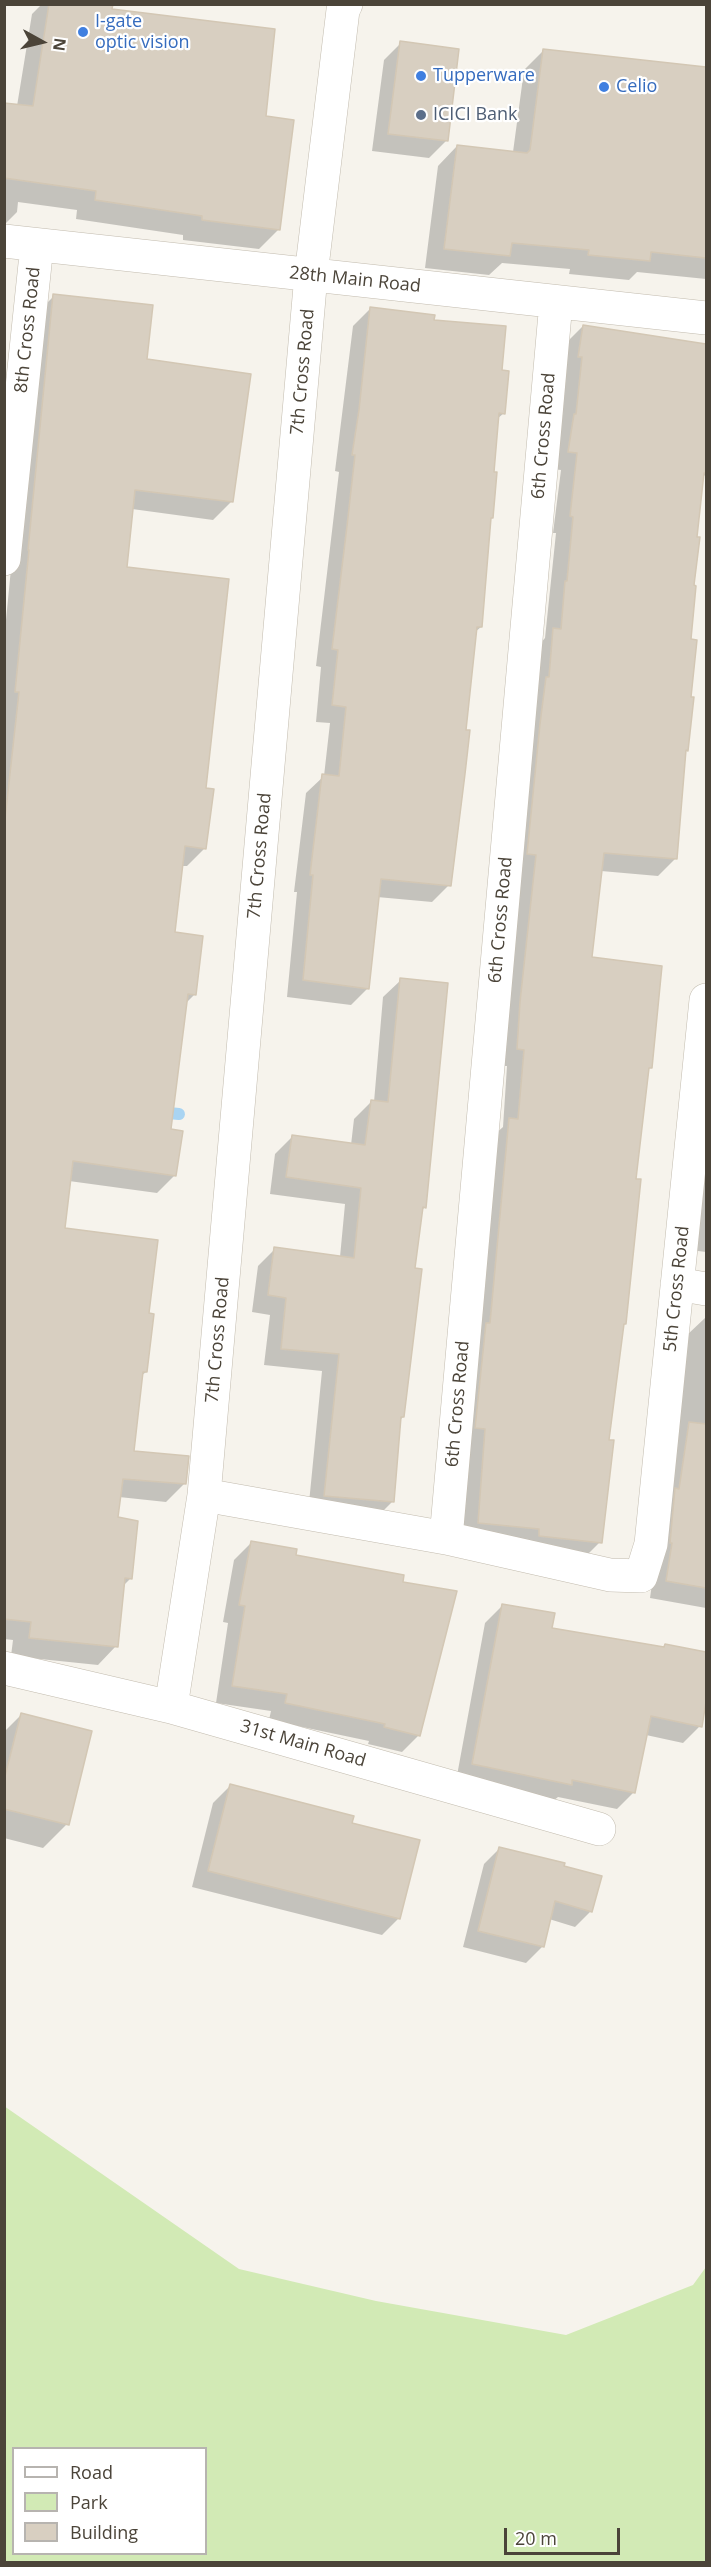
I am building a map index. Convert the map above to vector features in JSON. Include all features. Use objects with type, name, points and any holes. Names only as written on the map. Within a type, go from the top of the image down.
[{"type":"street","name":"7th Cross Road","points":[[171,1707],[204,1495],[311,275],[346,4]]},
{"type":"street","name":"28th Main Road","points":[[4,242],[706,318]]},
{"type":"street","name":"8th Cross Road","points":[[4,559],[9,468],[37,245]]},
{"type":"street","name":"6th Cross Road","points":[[446,1538],[556,302]]},
{"type":"street","name":"5th Cross Road","points":[[446,1538],[610,1575],[641,1576],[651,1544],[692,1286],[706,1000]]},
{"type":"street","points":[[204,1495],[446,1538]]},
{"type":"street","name":"31st Main Road","points":[[4,1668],[171,1707],[599,1829]]},
{"type":"green space","points":[[4,2106],[239,2269],[376,2301],[566,2335],[693,2285],[706,2267],[706,2562],[5,2562]]},
{"type":"building","points":[[49,4],[113,4],[112,9],[275,29],[266,116],[294,120],[280,230],[202,220],[202,216],[95,200],[96,191],[4,178],[4,103],[33,106]]},
{"type":"building","points":[[400,41],[459,49],[448,141],[388,134]]},
{"type":"building","points":[[543,49],[706,67],[706,258],[651,252],[650,261],[588,255],[589,250],[512,243],[510,256],[444,249],[457,145],[527,153],[530,150]]},
{"type":"building","points":[[53,294],[153,305],[147,359],[251,374],[233,502],[135,490],[127,567],[229,579],[206,788],[214,789],[206,849],[185,846],[175,932],[203,936],[196,995],[188,994],[171,1129],[183,1131],[176,1176],[73,1161],[65,1228],[158,1240],[149,1313],[154,1314],[147,1372],[143,1372],[134,1451],[189,1456],[186,1484],[123,1479],[118,1517],[138,1521],[132,1579],[125,1578],[118,1647],[29,1638],[31,1622],[4,1619],[4,828],[19,692],[15,692]]},
{"type":"building","points":[[370,307],[435,315],[434,320],[506,326],[502,370],[509,371],[505,414],[499,413],[494,472],[497,472],[482,627],[477,627],[466,730],[470,730],[451,886],[381,879],[369,989],[303,980],[313,875],[310,875],[322,774],[339,776],[346,707],[332,705],[338,650],[332,649]]},
{"type":"building","points":[[583,325],[706,344],[706,473],[704,473],[697,537],[700,537],[691,639],[697,640],[691,697],[694,697],[688,751],[686,750],[677,859],[604,853],[592,957],[662,966],[652,1068],[649,1068],[636,1179],[641,1179],[626,1324],[624,1324],[609,1440],[614,1440],[602,1543],[539,1536],[539,1529],[478,1523],[485,1429],[475,1428],[486,1323],[490,1323],[509,1118],[518,1119],[524,1050],[517,1049],[520,1002],[536,855],[527,854],[540,724],[546,677],[549,677],[553,628],[561,629],[565,581],[567,581],[573,517],[570,516],[577,453],[568,452],[574,414],[576,414],[582,357],[578,357]]},
{"type":"building","points":[[400,978],[448,983],[426,1208],[423,1207],[415,1268],[422,1269],[404,1417],[401,1417],[394,1502],[324,1496],[339,1354],[281,1349],[286,1298],[268,1295],[274,1247],[354,1258],[361,1188],[286,1177],[292,1135],[365,1145],[371,1100],[388,1102]]},
{"type":"building","points":[[689,1422],[706,1424],[706,1588],[666,1581],[672,1543],[670,1543],[675,1488],[679,1489]]},
{"type":"building","points":[[251,1541],[297,1549],[296,1555],[404,1575],[403,1582],[457,1591],[420,1736],[384,1727],[385,1724],[285,1703],[287,1694],[232,1686],[245,1606],[239,1605]]},
{"type":"building","points":[[502,1604],[555,1613],[552,1628],[706,1652],[706,1702],[702,1727],[651,1716],[635,1793],[572,1780],[572,1785],[472,1764]]},
{"type":"building","points":[[21,1713],[92,1731],[69,1825],[4,1809],[4,1780]]},
{"type":"building","points":[[230,1784],[354,1816],[352,1823],[420,1840],[400,1919],[208,1871]]},
{"type":"building","points":[[499,1847],[565,1863],[564,1866],[602,1876],[592,1912],[555,1901],[544,1947],[478,1931]]},
{"type":"waterway","points":[[158,1112],[179,1114]]},
{"type":"place","name":"I-gate optic vision","points":[[83,32]]},
{"type":"place","name":"Tupperware","points":[[421,76]]},
{"type":"place","name":"Celio","points":[[604,87]]},
{"type":"place","name":"ICICI Bank","points":[[421,115]]}]
